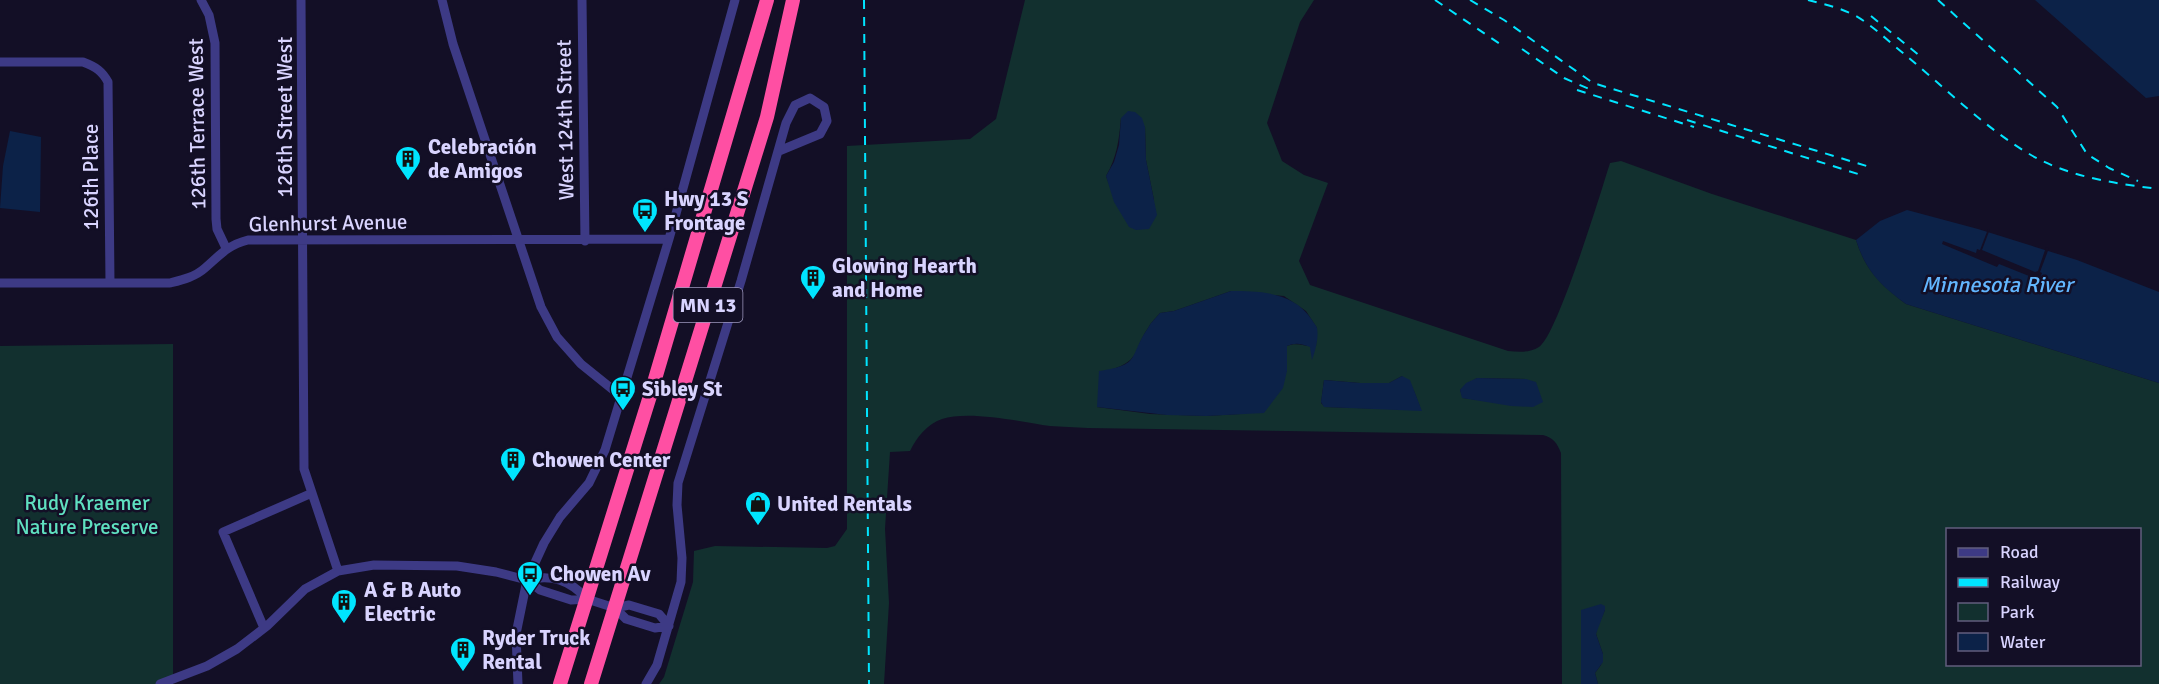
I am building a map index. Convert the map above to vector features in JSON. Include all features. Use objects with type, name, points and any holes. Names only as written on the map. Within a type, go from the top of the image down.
[{"type":"highway","name":"MN 13","points":[[560,684],[650,396],[767,0]]},
{"type":"highway","name":"MN 13","points":[[591,684],[766,117],[793,0]]},
{"type":"street","name":"126th Terrace West","points":[[201,0],[209,15],[215,43],[216,219],[226,248]]},
{"type":"street","name":"126th Street West","points":[[302,0],[304,469],[338,571]]},
{"type":"street","points":[[442,0],[453,44],[542,308],[557,337],[581,364],[622,397]]},
{"type":"street","name":"West 124th Street","points":[[582,0],[585,241]]},
{"type":"street","points":[[518,684],[516,634],[527,580],[544,543],[560,517],[589,483],[605,450],[669,239],[735,0]]},
{"type":"street","name":"126th Place","points":[[0,62],[83,62],[102,72],[109,87],[110,283]]},
{"type":"street","points":[[646,684],[657,665],[681,582],[682,558],[676,505],[678,483],[741,281],[786,123],[795,105],[810,98],[824,106],[827,121],[820,134],[779,150]]},
{"type":"street","name":"Glenhurst Avenue","points":[[0,283],[170,283],[187,279],[204,269],[226,248],[248,240],[585,241],[669,239]]},
{"type":"street","points":[[264,628],[224,532],[312,493]]},
{"type":"street","points":[[160,684],[207,666],[237,649],[264,628],[305,589],[338,571],[374,565],[458,566],[496,572],[527,580],[540,590],[571,600],[587,599],[615,608],[626,619],[655,628],[669,626]]},
{"type":"street","points":[[527,580],[543,576],[575,585],[587,599]]},
{"type":"street","points":[[615,608],[629,604],[659,614],[669,626]]},
{"type":"green space","points":[[1025,0],[1314,0],[1300,22],[1267,123],[1282,161],[1304,175],[1328,183],[1299,261],[1310,285],[1508,351],[1524,352],[1535,349],[1547,337],[1567,292],[1610,163],[1621,161],[1712,194],[1856,240],[1869,269],[1906,304],[2159,383],[2159,684],[1598,684],[1595,673],[1601,665],[1603,654],[1596,634],[1605,610],[1581,610],[1581,684],[1562,684],[1561,453],[1555,441],[1547,436],[1088,428],[966,416],[937,421],[923,432],[910,451],[890,452],[885,529],[889,603],[884,684],[659,684],[664,677],[693,582],[694,551],[715,546],[827,548],[835,546],[847,529],[847,146],[970,139],[996,119]],"holes":[[[1121,118],[1145,127],[1146,160],[1154,200],[1110,187],[1106,176],[1115,155]],[[1231,291],[1284,296],[1306,311],[1317,328],[1316,346],[1295,344],[1287,346],[1287,371],[1240,414],[1206,416],[1150,414],[1097,407],[1113,369],[1133,357],[1149,326],[1160,313],[1174,311]],[[1402,376],[1414,391],[1421,410],[1325,407],[1321,403],[1324,380],[1389,383]],[[1477,378],[1526,379],[1519,405],[1463,398],[1460,390]]]},
{"type":"green space","name":"Rudy Kraemer Nature Preserve","points":[[173,344],[173,684],[0,684],[0,346]]},
{"type":"water","points":[[2035,0],[2159,0],[2159,96],[2146,98]]},
{"type":"water","points":[[1128,111],[1135,112],[1142,118],[1145,127],[1146,160],[1157,215],[1149,229],[1136,230],[1129,227],[1114,202],[1106,176],[1114,162],[1119,145],[1121,118]]},
{"type":"water","points":[[10,131],[41,137],[40,212],[0,208],[3,166]]},
{"type":"water","name":"Minnesota River","points":[[1907,210],[1978,229],[2077,260],[2159,292],[2159,383],[1906,304],[1869,269],[1856,240],[1880,221]]},
{"type":"water","points":[[1231,291],[1265,293],[1286,299],[1305,311],[1317,328],[1317,340],[1312,360],[1310,347],[1299,344],[1287,346],[1287,371],[1283,388],[1264,413],[1206,416],[1167,415],[1097,407],[1099,371],[1113,369],[1128,362],[1149,326],[1160,313],[1174,311]]},
{"type":"water","points":[[1402,376],[1410,380],[1422,411],[1324,407],[1321,402],[1324,380],[1389,383]]},
{"type":"water","points":[[1477,378],[1526,379],[1536,382],[1543,402],[1533,407],[1511,406],[1462,398],[1460,390],[1466,383]]},
{"type":"water","points":[[1601,604],[1605,606],[1605,610],[1596,634],[1603,654],[1603,662],[1595,673],[1598,684],[1581,684],[1581,610]]},
{"type":"pier","points":[[1988,229],[1990,229],[1982,250],[2035,272],[2038,271],[2046,247],[2049,248],[2039,280],[1999,264],[1997,267],[1942,244],[1943,241],[1976,253],[1977,249],[1980,250]]},
{"type":"railway","points":[[864,0],[869,684]]},
{"type":"railway","points":[[1435,0],[1500,44]]},
{"type":"railway","points":[[1470,0],[1504,20],[1593,83],[1870,167]]},
{"type":"railway","points":[[1808,0],[1838,8],[1862,20],[1981,120],[2031,155],[2077,174],[2110,182],[2159,189]]},
{"type":"railway","points":[[1938,0],[2057,107],[2087,154],[2109,168],[2138,181]]},
{"type":"railway","points":[[1871,16],[1920,56]]},
{"type":"railway","points":[[1522,49],[1564,78],[1589,89]]},
{"type":"railway","points":[[1577,90],[1694,127]]},
{"type":"railway","points":[[1687,120],[1858,174]]},
{"type":"place","name":"Celebración de Amigos","points":[[408,182]]},
{"type":"place","name":"Hwy 13 S Frontage","points":[[645,234]]},
{"type":"place","name":"Glowing Hearth and Home","points":[[813,301]]},
{"type":"place","name":"Sibley St","points":[[623,412]]},
{"type":"place","name":"Chowen Center","points":[[513,483]]},
{"type":"place","name":"United Rentals","points":[[758,527]]},
{"type":"place","name":"Chowen Av","points":[[530,597]]},
{"type":"place","name":"A & B Auto Electric","points":[[344,625]]},
{"type":"place","name":"Ryder Truck Rental","points":[[463,673]]}]
